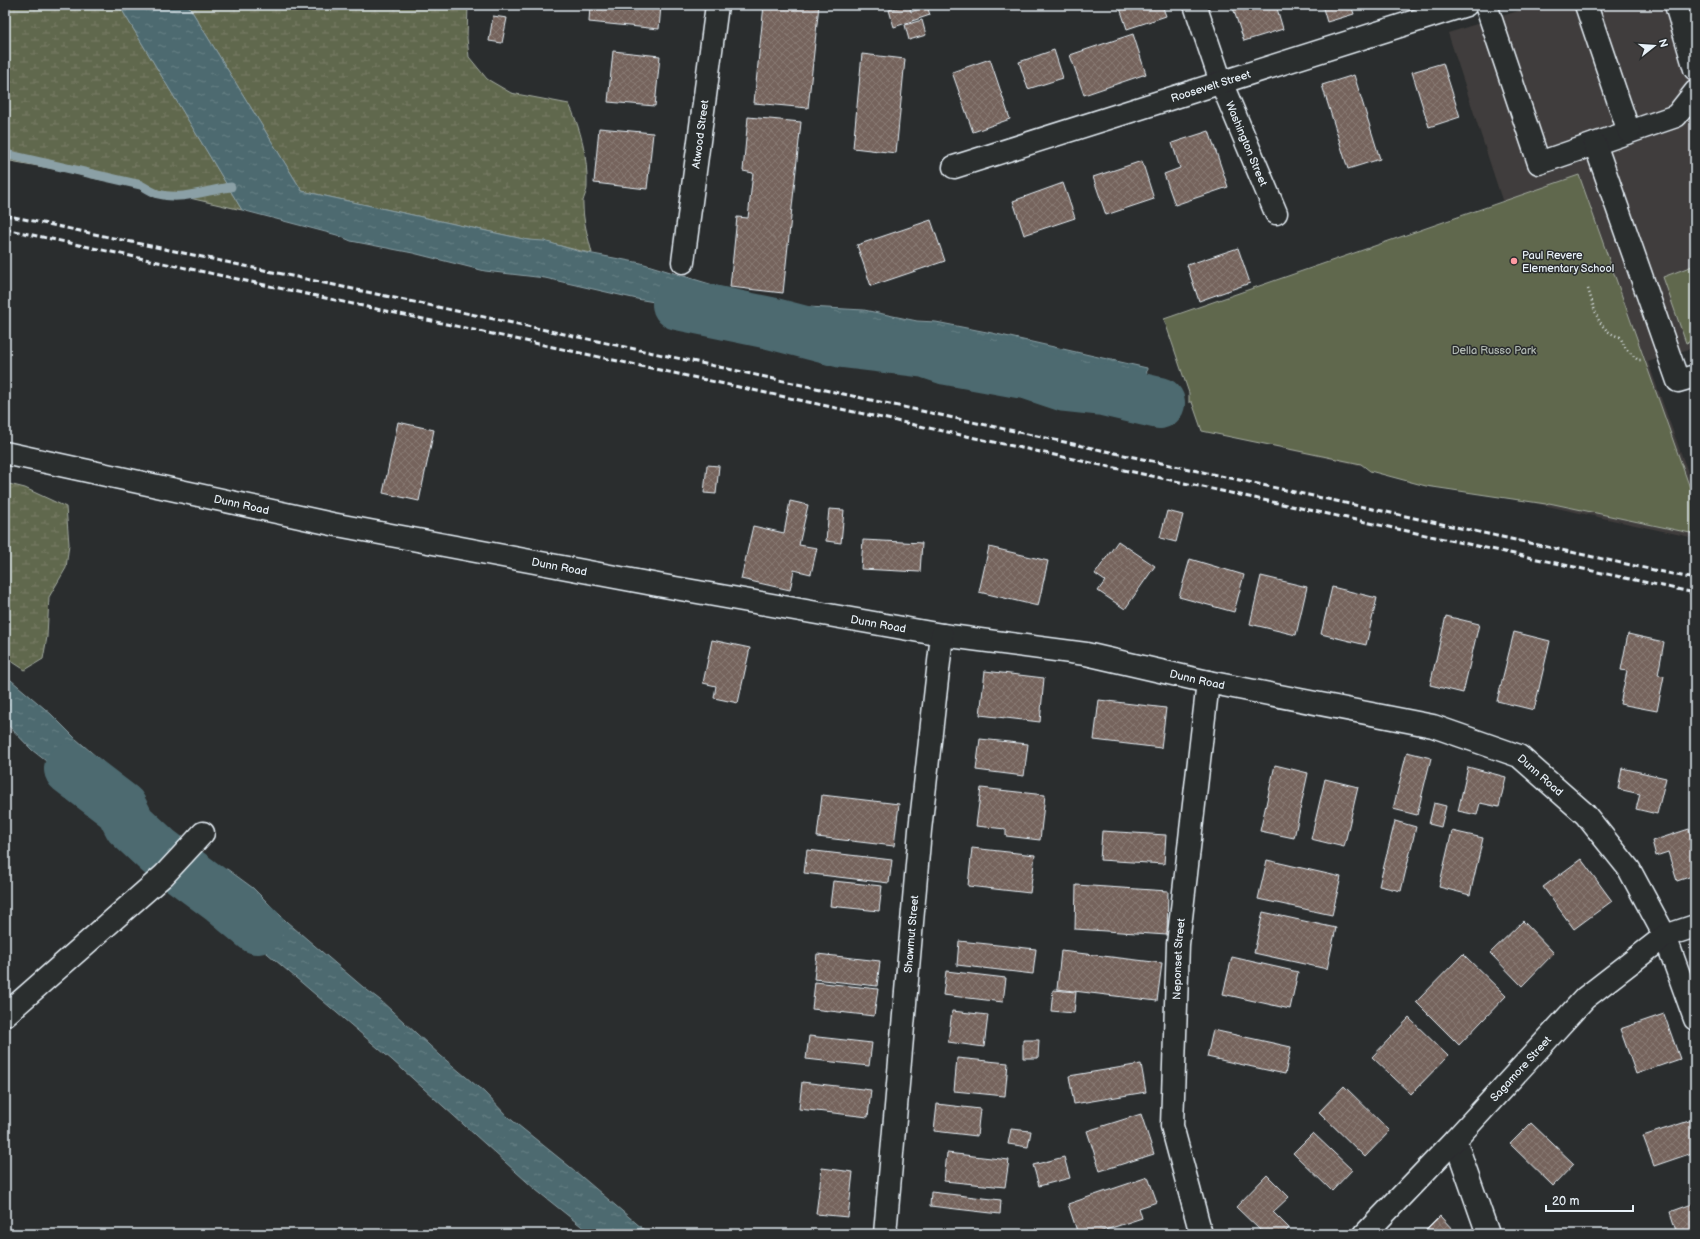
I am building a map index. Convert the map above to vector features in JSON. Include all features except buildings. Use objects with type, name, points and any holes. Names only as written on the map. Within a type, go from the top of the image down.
[{"type":"street","name":"Atwood Street","points":[[683,262],[717,5]]},
{"type":"street","name":"Washington Street","points":[[1195,5],[1221,82],[1276,213]]},
{"type":"street","name":"Roosevelt Street","points":[[954,167],[1466,5]]},
{"type":"street","points":[[1486,5],[1539,163],[1676,116],[1695,92]]},
{"type":"street","points":[[1586,5],[1628,132]]},
{"type":"street","points":[[1676,5],[1695,69]]},
{"type":"street","points":[[1595,144],[1669,354],[1687,378]]},
{"type":"street","name":"Dunn Road","points":[[5,453],[332,524],[658,585],[942,635],[1086,654],[1208,682],[1433,726],[1519,756],[1585,814],[1629,869],[1665,936],[1695,1019]]},
{"type":"street","name":"Shawmut Street","points":[[885,1234],[920,830],[942,635]]},
{"type":"street","name":"Neponset Street","points":[[1201,1234],[1172,1126],[1178,944],[1208,682]]},
{"type":"street","points":[[5,1015],[164,875],[203,833]]},
{"type":"street","name":"Sagamore Street","points":[[1365,1234],[1455,1140],[1585,998],[1665,936],[1695,926]]},
{"type":"street","points":[[1455,1140],[1488,1234]]},
{"type":"path","points":[[1588,289],[1602,328],[1613,335],[1620,337],[1626,349],[1638,360],[1669,354]]},
{"type":"shaded area","name":"Della Russo Park","points":[[1537,5],[1695,5],[1695,347],[1648,362],[1695,492],[1695,538],[1202,431],[1164,319],[1503,203],[1448,33]]},
{"type":"green space","points":[[5,5],[119,5],[242,210],[60,170],[5,160]]},
{"type":"green space","points":[[188,5],[468,5],[467,38],[469,57],[487,79],[511,93],[569,104],[577,123],[585,155],[587,187],[583,200],[583,211],[592,253],[302,191]]},
{"type":"green space","name":"Della Russo Park","points":[[1579,175],[1695,502],[1695,534],[1549,503],[1546,504],[1426,486],[1370,471],[1361,464],[1202,431],[1192,402],[1189,402],[1189,393],[1164,319]]},
{"type":"green space","points":[[1695,265],[1695,340],[1686,343],[1663,277]]},
{"type":"green space","points":[[5,483],[25,488],[66,507],[69,544],[66,568],[49,597],[47,637],[43,659],[25,670],[5,657]]},
{"type":"water","points":[[119,5],[188,5],[302,191],[528,240],[544,241],[577,251],[641,263],[736,292],[808,307],[864,310],[917,321],[936,322],[1147,368],[1145,394],[1058,377],[1038,370],[896,349],[851,336],[637,299],[545,278],[485,271],[413,253],[351,241],[337,235],[242,210]]},
{"type":"water","points":[[5,675],[51,714],[76,739],[142,796],[140,807],[135,816],[118,815],[32,750],[5,722]]},
{"type":"water","points":[[227,869],[253,888],[287,922],[380,1000],[441,1056],[484,1092],[508,1117],[569,1166],[649,1234],[591,1234],[536,1190],[392,1060],[247,936],[201,891],[206,877],[213,873]]},
{"type":"waterway","points":[[5,154],[141,185],[156,193],[167,196],[185,196],[231,187]]},
{"type":"waterway","points":[[678,304],[770,323],[843,342],[926,352],[947,359],[1030,374],[1066,386],[1103,390],[1159,403]]},
{"type":"waterway","points":[[70,769],[121,808],[130,825],[159,852],[221,898],[257,928]]},
{"type":"railway","points":[[5,215],[710,365],[1695,579]]},
{"type":"railway","points":[[5,229],[1695,593]]},
{"type":"place","name":"Paul Revere Elementary School","points":[[1514,261]]}]
